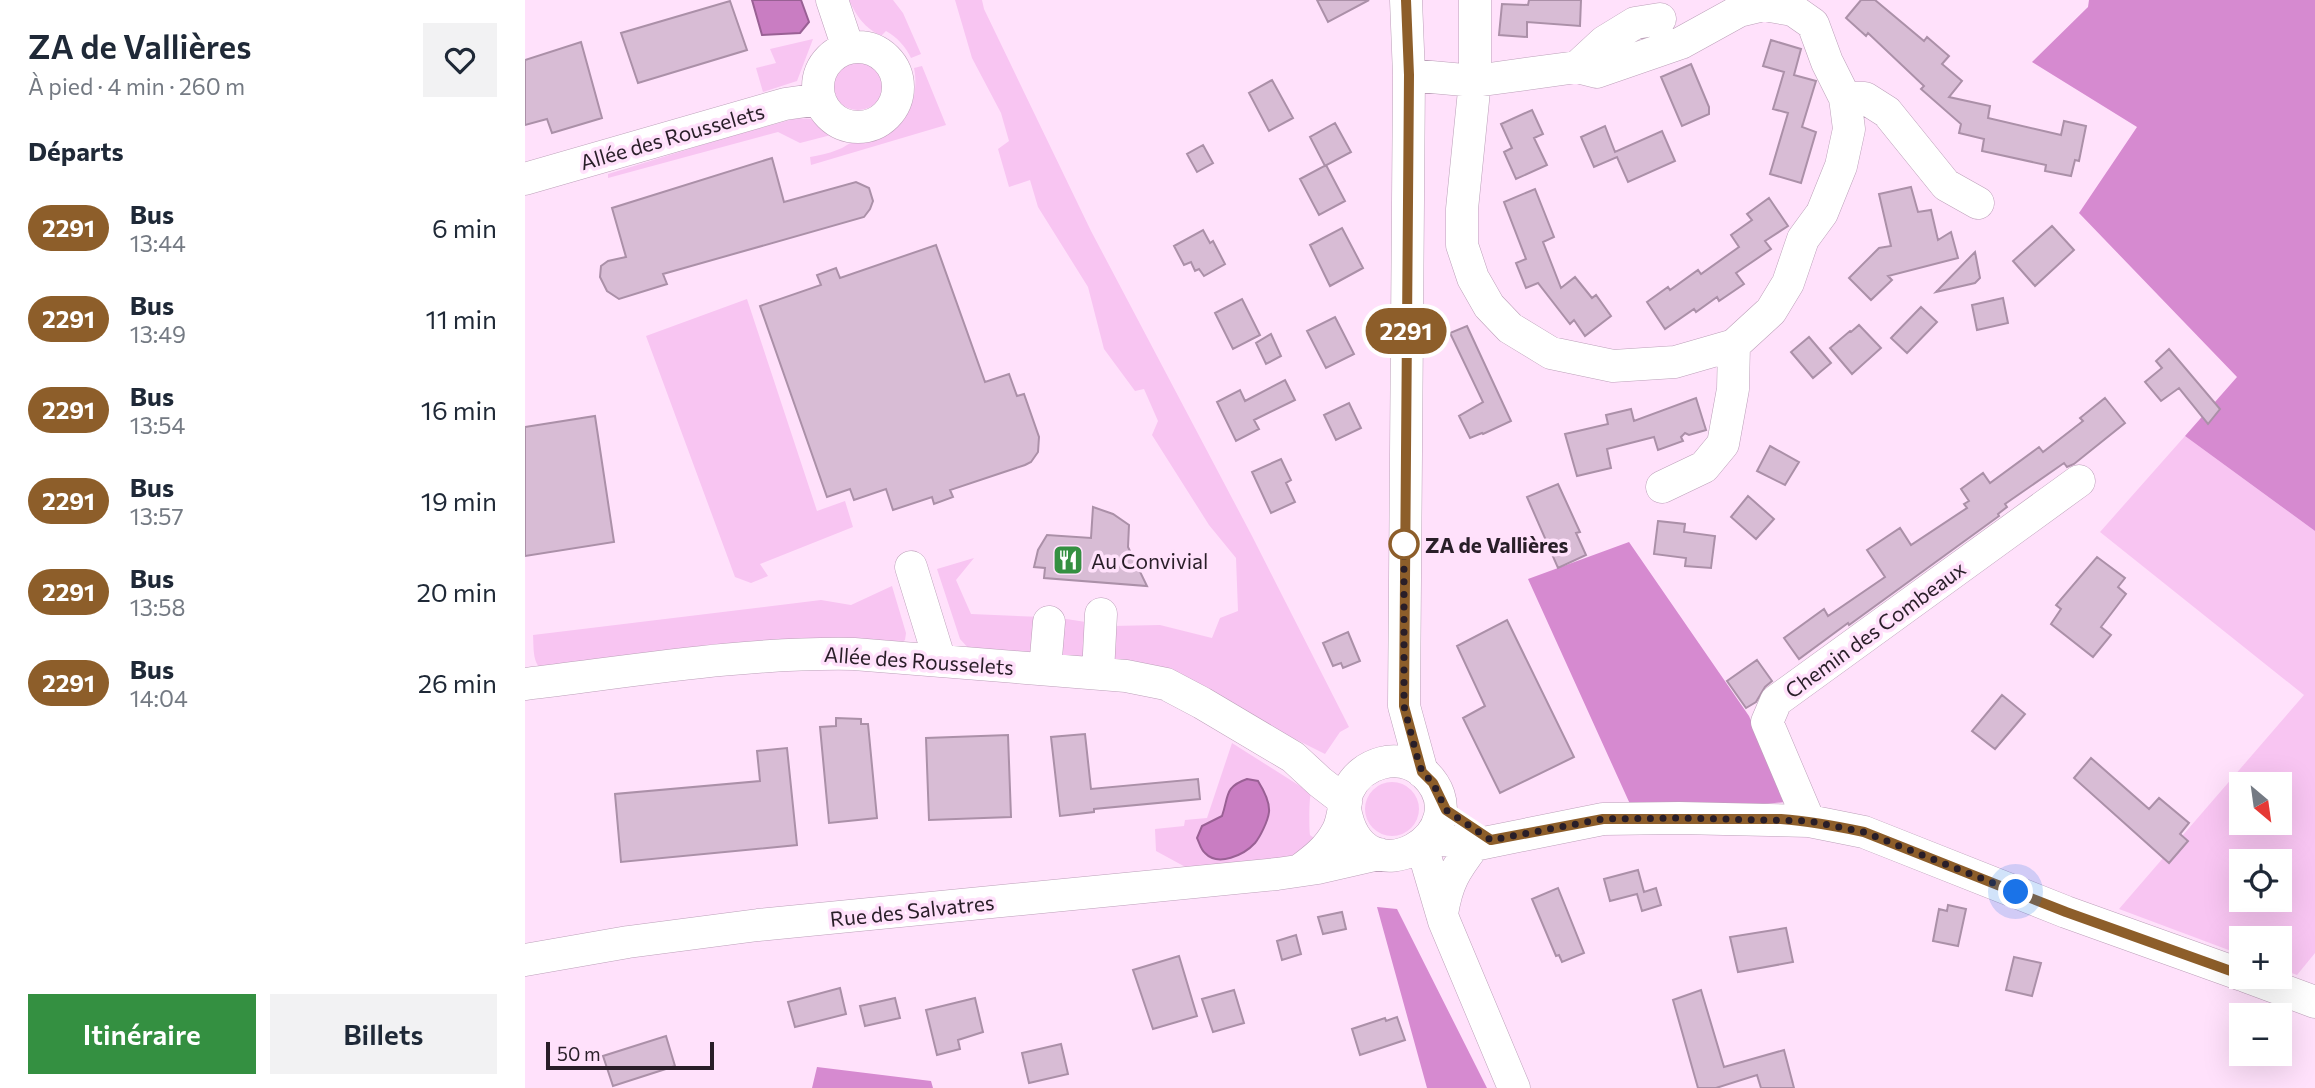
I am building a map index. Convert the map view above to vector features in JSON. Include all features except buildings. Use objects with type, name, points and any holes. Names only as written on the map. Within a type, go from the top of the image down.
[{"type":"street","points":[[832,0],[848,48]]},
{"type":"street","points":[[1300,870],[1332,842],[1339,829],[1347,794],[1354,780],[1388,752],[1404,706],[1409,75],[1406,0]]},
{"type":"street","points":[[1409,75],[1475,82],[1577,67],[1597,72],[1681,43],[1739,11],[1765,5],[1793,10],[1813,24],[1827,62],[1845,98],[1849,129],[1842,166],[1822,213],[1803,239],[1789,283],[1771,311],[1734,345],[1675,362],[1613,366],[1551,353],[1510,328],[1489,306],[1473,278],[1462,245],[1462,209],[1475,82],[1475,0]]},
{"type":"street","points":[[1577,67],[1604,42],[1660,9],[1661,50]]},
{"type":"street","points":[[848,48],[871,48],[890,62],[896,72],[897,98],[891,110],[881,120],[869,125],[856,127],[834,119],[825,110],[820,99],[820,73],[826,62],[836,53],[848,48]]},
{"type":"street","points":[[1845,98],[1865,98],[1887,112],[1946,185],[1978,203]]},
{"type":"street","name":"Allée des Rousselets","points":[[525,179],[785,104],[820,99]]},
{"type":"street","points":[[1662,487],[1704,467],[1723,444],[1733,389],[1734,345]]},
{"type":"street","name":"Chemin des Combeaux","points":[[1809,821],[1767,722],[1776,701],[2079,481]]},
{"type":"street","points":[[911,567],[940,661]]},
{"type":"street","points":[[1098,673],[1101,614]]},
{"type":"street","points":[[1045,669],[1049,622]]},
{"type":"street","name":"Allée des Rousselets","points":[[525,684],[722,660],[812,653],[1126,676],[1166,684],[1293,757],[1345,806]]},
{"type":"street","points":[[1345,806],[1347,824],[1366,848],[1406,849],[1438,820],[1430,784],[1404,706]]},
{"type":"street","name":"Allée des Rousselets","points":[[1293,757],[1329,766],[1372,766]]},
{"type":"street","points":[[1372,766],[1394,761],[1409,764],[1430,784],[1446,810],[1483,843],[1451,876],[1445,892],[1443,917]]},
{"type":"street","name":"Rue des Salvatres","points":[[525,960],[628,942],[758,925],[1231,879],[1318,868],[1445,840],[1483,843],[1603,819],[1679,818],[1809,821],[1864,832],[2066,912],[2229,971]]},
{"type":"street","points":[[1406,849],[1443,917],[1514,1088]]},
{"type":"street","name":"Rue des Salvatres","points":[[2279,989],[2315,1002]]},
{"type":"shaded area","points":[[752,0],[801,0],[809,22],[800,33],[762,35]]},
{"type":"shaded area","points":[[849,0],[893,0],[903,13],[921,54],[911,58],[890,33],[886,31],[881,36],[870,29]]},
{"type":"shaded area","points":[[955,0],[982,0],[1091,231],[1349,727],[1340,732],[1325,754],[1231,707],[1112,661],[1112,626],[1160,625],[1212,638],[1220,618],[1238,611],[1236,558],[1209,525],[1152,435],[1158,421],[1144,389],[1135,391],[1104,349],[1088,287],[1038,207],[1030,180],[1009,187],[998,149],[1009,141],[1001,113],[972,58]]},
{"type":"shaded area","points":[[2089,0],[2315,0],[2315,531],[2185,436],[2237,377],[2079,213],[2137,127],[2032,62],[2088,7]]},
{"type":"shaded area","points":[[813,39],[797,81],[763,92],[756,68],[776,63],[770,49]]},
{"type":"shaded area","points":[[858,58],[868,60],[876,66],[882,74],[882,94],[876,102],[868,108],[858,110],[848,108],[840,102],[834,94],[832,84],[834,74],[840,66],[848,60]]},
{"type":"shaded area","points":[[922,66],[946,125],[811,165],[810,157],[891,131],[911,104],[915,93],[914,68]]},
{"type":"shaded area","points":[[797,118],[811,119],[831,135],[800,143],[778,132],[608,178],[608,174]]},
{"type":"shaded area","points":[[747,299],[817,511],[845,501],[853,527],[760,564],[768,576],[751,583],[735,577],[646,336]]},
{"type":"shaded area","points":[[2185,436],[2315,531],[2315,953],[2297,975],[2292,973],[2292,926],[2229,926],[2229,950],[2119,909],[2229,782],[2229,835],[2293,835],[2293,772],[2237,772],[2304,695],[2100,532]]},
{"type":"shaded area","points":[[1629,542],[1749,716],[1786,802],[1740,806],[1630,804],[1528,579]]},
{"type":"shaded area","points":[[974,558],[956,580],[971,614],[1042,617],[1037,658],[971,651],[960,639],[937,569]]},
{"type":"shaded area","points":[[892,586],[906,633],[905,640],[896,647],[544,672],[537,665],[534,656],[533,635],[821,600],[851,605]]},
{"type":"shaded area","points":[[1060,618],[1092,623],[1088,660],[1058,658]]},
{"type":"shaded area","points":[[1232,743],[1311,793],[1310,835],[1318,841],[1289,859],[1191,870],[1156,851],[1155,829],[1184,826],[1185,820],[1207,818]]},
{"type":"shaded area","points":[[1247,779],[1258,781],[1267,800],[1269,812],[1264,829],[1255,843],[1244,852],[1231,858],[1210,857],[1202,850],[1197,838],[1202,826],[1222,816],[1231,789]]},
{"type":"shaded area","points":[[1392,782],[1411,790],[1419,809],[1411,828],[1392,836],[1373,828],[1365,809],[1373,790]]},
{"type":"shaded area","points":[[1377,907],[1397,909],[1487,1088],[1427,1088]]},
{"type":"shaded area","points":[[817,1067],[931,1081],[933,1088],[812,1088]]},
{"type":"bus line","name":"2291","points":[[1406,0],[1409,75],[1404,706],[1422,772],[1433,783],[1446,810],[1491,840],[1603,819],[1781,819],[1832,825],[1864,832],[2066,912],[2229,970]]},
{"type":"place","name":"ZA de Vallières","points":[[1404,544]]},
{"type":"place","name":"Au Convivial","points":[[1068,560]]},
{"type":"route","points":[[1404,544],[1404,706],[1416,753],[1422,772],[1433,783],[1446,810],[1491,840],[1603,819],[1809,821],[1864,832],[2016,892]]}]
